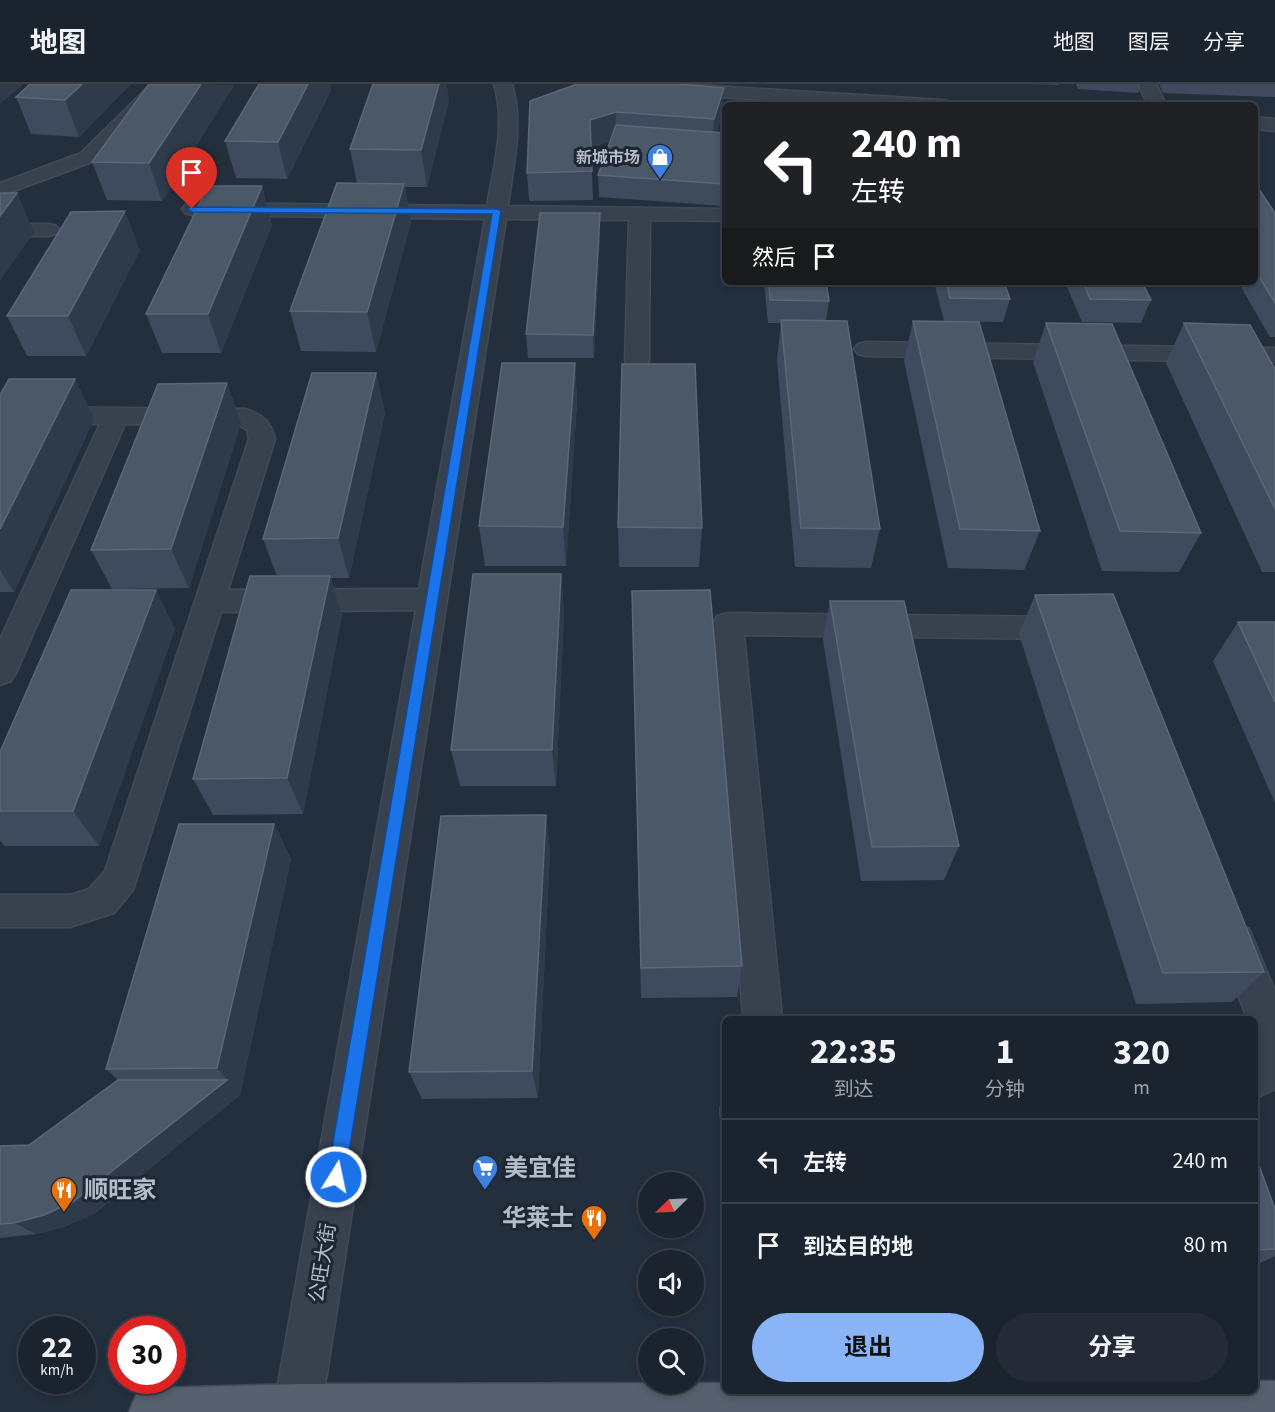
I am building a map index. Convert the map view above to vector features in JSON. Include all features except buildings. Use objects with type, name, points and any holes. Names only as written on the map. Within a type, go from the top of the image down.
[{"type":"main road","points":[[153,1412],[953,1398],[1275,1405]]},
{"type":"street","points":[[0,190],[88,157],[161,84]]},
{"type":"street","name":"公旺大街","points":[[297,1410],[497,211],[510,119],[509,104],[503,84]]},
{"type":"street","points":[[590,84],[754,99],[848,102]]},
{"type":"street","points":[[1146,84],[1155,102]]},
{"type":"street","points":[[1258,123],[1275,125]]},
{"type":"street","points":[[192,209],[722,215]]},
{"type":"street","points":[[637,361],[640,214]]},
{"type":"street","points":[[0,230],[49,230]]},
{"type":"street","points":[[866,349],[1275,355]]},
{"type":"street","points":[[0,415],[245,417],[259,426],[262,439],[120,879],[100,902],[70,911],[0,911]]},
{"type":"street","points":[[0,674],[116,416]]},
{"type":"street","points":[[210,601],[432,599]]},
{"type":"street","points":[[763,1016],[728,624],[1098,628]]},
{"type":"street","points":[[1227,917],[1275,1039]]},
{"type":"street","points":[[1258,1077],[1274,1067],[1275,1052]]},
{"type":"place","name":"新城市场","points":[[660,180]]},
{"type":"place","name":"美宜佳","points":[[485,1191]]},
{"type":"place","name":"顺旺家","points":[[64,1213]]},
{"type":"place","name":"华莱士","points":[[594,1241]]},
{"type":"route","points":[[192,209],[497,211],[336,1177]]}]
